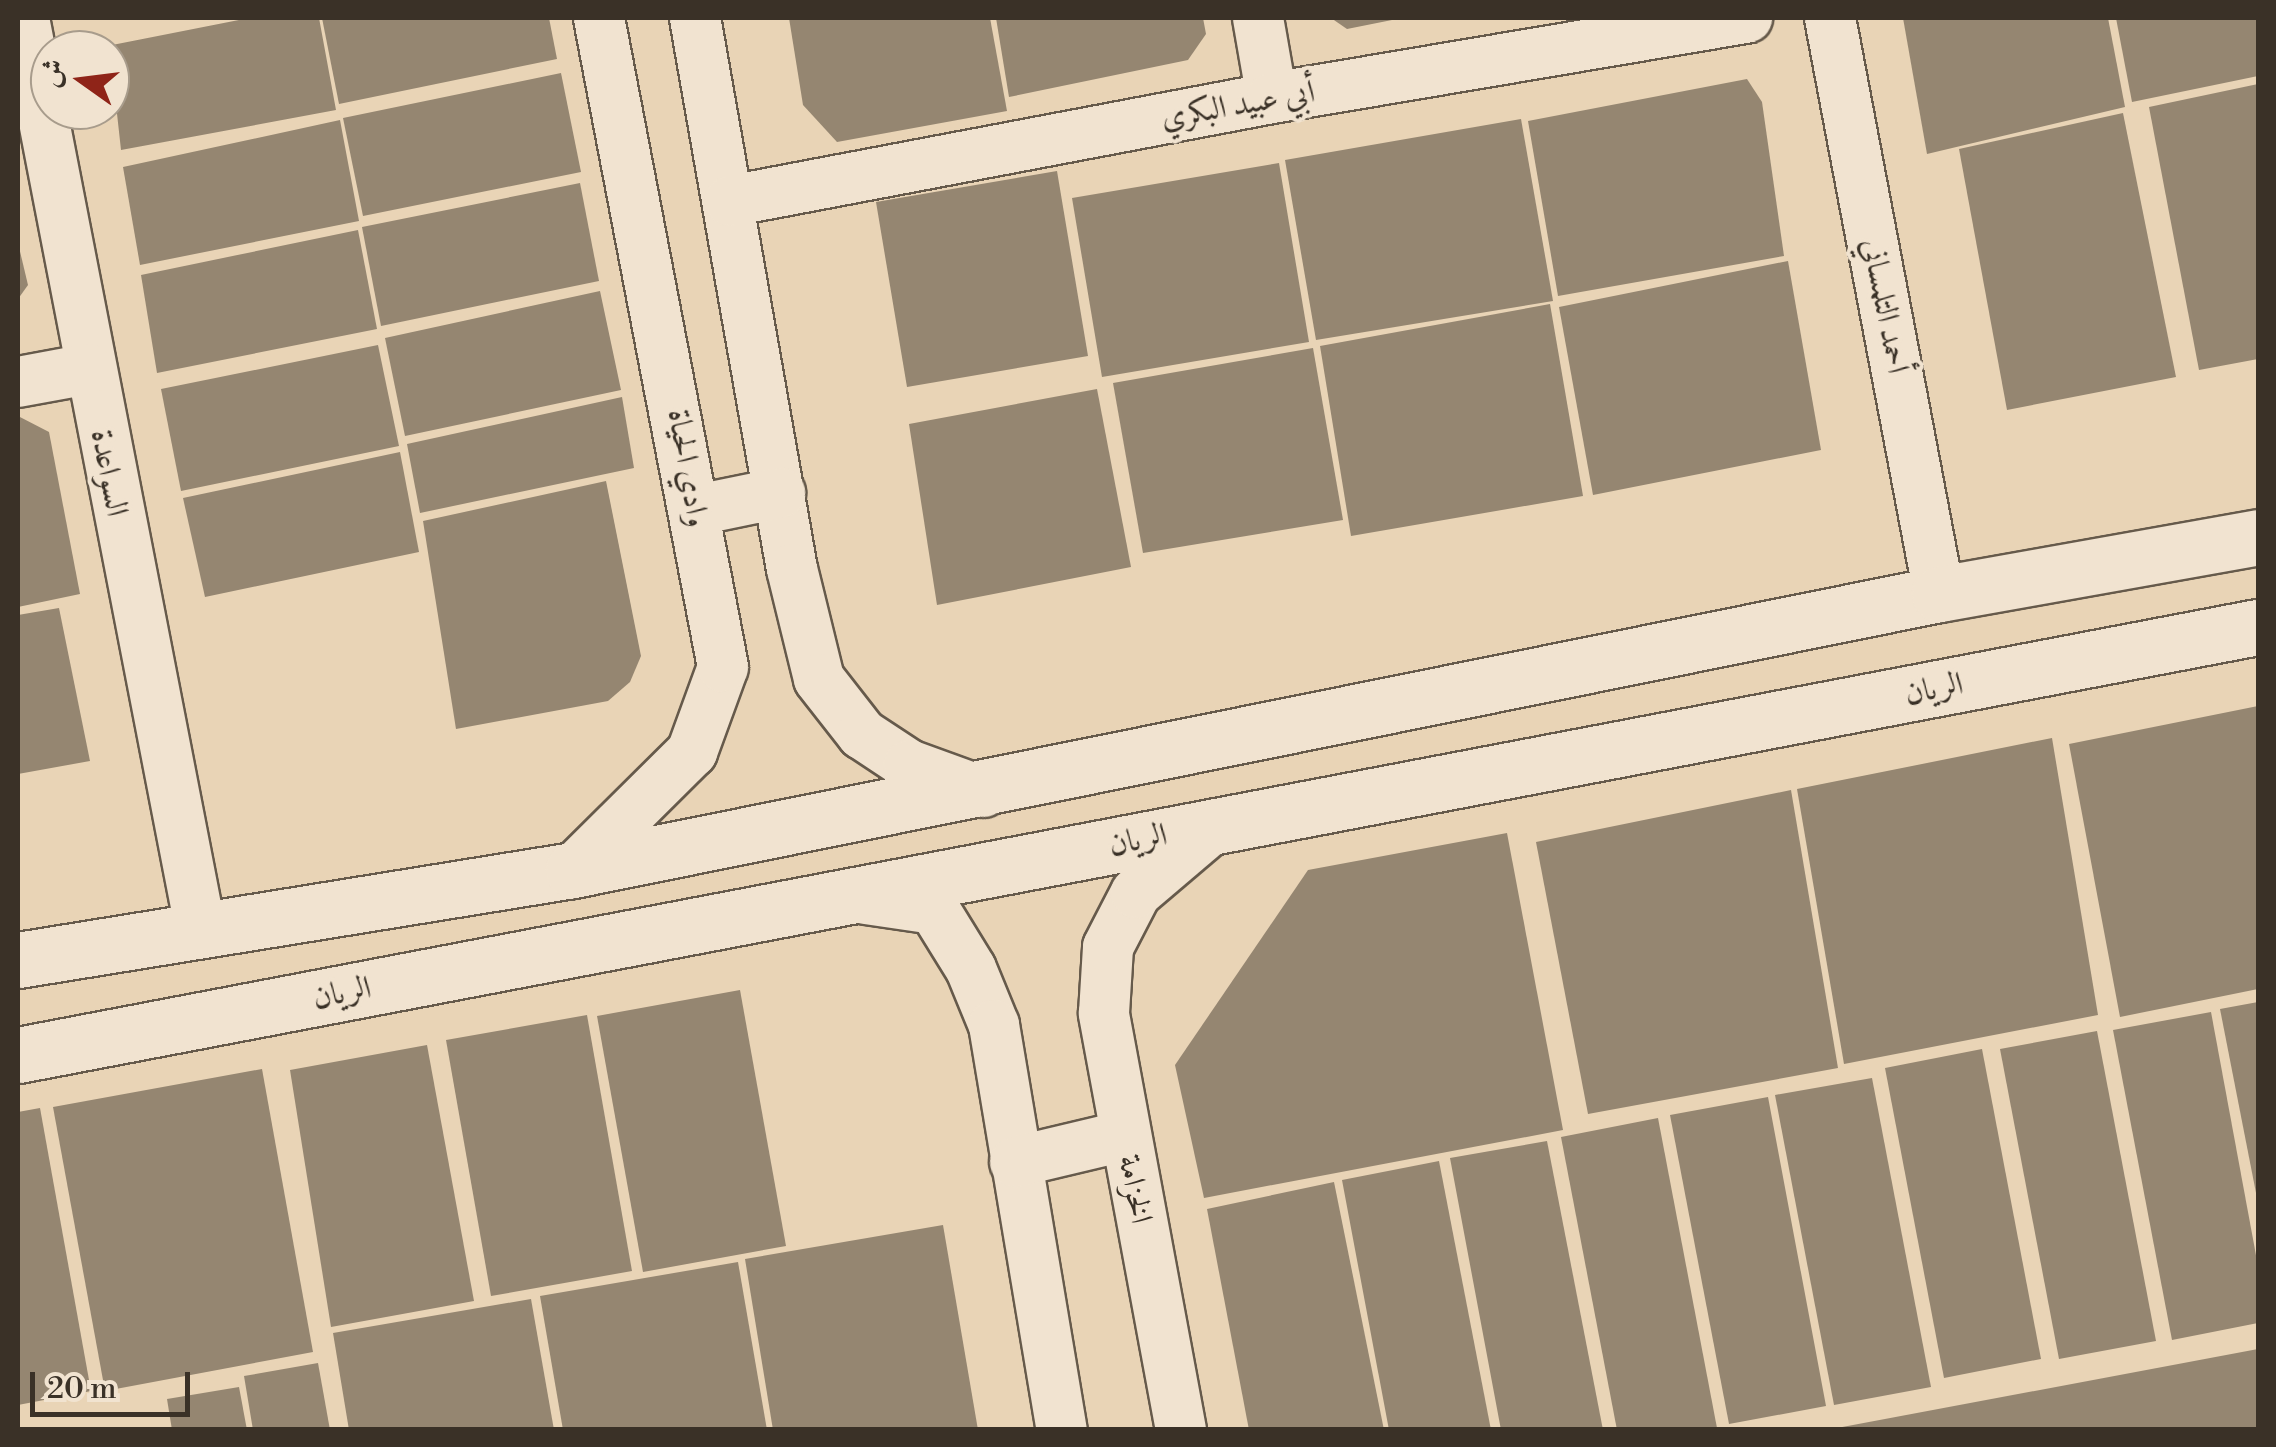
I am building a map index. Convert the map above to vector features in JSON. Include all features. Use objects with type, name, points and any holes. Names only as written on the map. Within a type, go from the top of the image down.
[{"type":"street","name":"السواعدة","points":[[24,18],[88,369],[200,927]]},
{"type":"street","name":"وادي الحياة","points":[[573,870],[692,752],[723,668],[697,510],[599,18]]},
{"type":"street","points":[[695,18],[780,493],[819,679],[862,734],[909,765],[983,792]]},
{"type":"street","points":[[1258,18],[1272,98]]},
{"type":"street","name":"أبي عبيد البكري","points":[[730,201],[1272,98],[1748,18]]},
{"type":"street","name":"أحمد التلمساني","points":[[1830,18],[1939,594]]},
{"type":"street","points":[[18,382],[88,369]]},
{"type":"street","points":[[697,510],[780,493]]},
{"type":"street","points":[[18,960],[200,927],[573,870],[983,792],[1939,594],[2258,536]]},
{"type":"street","name":"الريان","points":[[18,1055],[2258,627]]},
{"type":"street","name":"الخزامة","points":[[1181,1430],[1104,1012],[1108,947],[1136,893],[1217,824]]},
{"type":"street","points":[[848,896],[934,909],[971,968],[994,1025],[1062,1430]]},
{"type":"street","points":[[1015,1162],[1124,1136]]},
{"type":"building","points":[[249,18],[319,18],[336,110],[121,150],[119,130],[130,130],[130,41]]},
{"type":"building","points":[[322,18],[549,18],[557,59],[339,104]]},
{"type":"building","points":[[789,18],[990,18],[1007,111],[837,142],[803,105]]},
{"type":"building","points":[[996,18],[1203,18],[1206,34],[1188,60],[1009,97]]},
{"type":"building","points":[[1331,18],[1397,18],[1397,19],[1347,29]]},
{"type":"building","points":[[1903,18],[2108,18],[2125,107],[1927,154]]},
{"type":"building","points":[[2116,18],[2258,18],[2258,76],[2132,102]]},
{"type":"building","points":[[561,73],[581,172],[363,216],[343,118]]},
{"type":"building","points":[[1747,79],[1762,102],[1784,256],[1558,296],[1528,121]]},
{"type":"building","points":[[2258,84],[2258,359],[2199,370],[2149,107]]},
{"type":"building","points":[[2123,113],[2176,377],[2007,410],[1959,149]]},
{"type":"building","points":[[1521,119],[1553,301],[1316,340],[1285,160]]},
{"type":"building","points":[[340,120],[359,221],[140,265],[123,167]]},
{"type":"building","points":[[1279,163],[1309,342],[1102,377],[1072,198]]},
{"type":"building","points":[[1057,171],[1088,356],[907,387],[876,202]]},
{"type":"building","points":[[580,183],[599,281],[381,326],[362,227]]},
{"type":"building","points":[[358,230],[377,329],[157,373],[141,275]]},
{"type":"building","points":[[18,243],[28,285],[18,299]]},
{"type":"building","points":[[1788,261],[1821,450],[1593,495],[1559,307]]},
{"type":"building","points":[[600,291],[621,390],[405,436],[385,338]]},
{"type":"building","points":[[1550,304],[1583,496],[1351,536],[1320,346]]},
{"type":"building","points":[[378,345],[399,446],[181,491],[161,389]]},
{"type":"building","points":[[1313,348],[1343,520],[1143,553],[1113,383]]},
{"type":"building","points":[[1097,389],[1131,567],[937,605],[909,424]]},
{"type":"building","points":[[622,397],[634,468],[420,513],[407,444]]},
{"type":"building","points":[[18,416],[49,432],[80,594],[18,607]]},
{"type":"building","points":[[400,452],[419,552],[205,597],[183,498]]},
{"type":"building","points":[[606,481],[641,656],[630,682],[608,701],[456,729],[423,521]]},
{"type":"building","points":[[59,608],[90,761],[18,774],[18,615]]},
{"type":"building","points":[[2258,706],[2258,989],[2120,1017],[2069,744]]},
{"type":"building","points":[[2052,738],[2098,1015],[1844,1064],[1797,789]]},
{"type":"building","points":[[1791,790],[1838,1068],[1588,1114],[1536,842]]},
{"type":"building","points":[[1507,833],[1563,1130],[1204,1198],[1175,1065],[1308,870]]},
{"type":"building","points":[[740,990],[786,1246],[643,1272],[597,1016]]},
{"type":"building","points":[[2258,1002],[2258,1198],[2257,1198],[2220,1009]]},
{"type":"building","points":[[2211,1012],[2258,1266],[2258,1323],[2172,1340],[2113,1030]]},
{"type":"building","points":[[587,1015],[632,1271],[491,1296],[446,1040]]},
{"type":"building","points":[[2097,1031],[2156,1341],[2059,1359],[2000,1049]]},
{"type":"building","points":[[427,1045],[474,1301],[331,1327],[290,1070]]},
{"type":"building","points":[[1982,1049],[2041,1359],[1944,1378],[1885,1068]]},
{"type":"building","points":[[262,1069],[313,1352],[105,1391],[53,1107]]},
{"type":"building","points":[[1872,1078],[1931,1387],[1834,1405],[1775,1095]]},
{"type":"building","points":[[1768,1097],[1826,1406],[1729,1424],[1670,1115]]},
{"type":"building","points":[[40,1108],[91,1391],[18,1405],[18,1112]]},
{"type":"building","points":[[1658,1118],[1717,1428],[1710,1430],[1617,1430],[1561,1137]]},
{"type":"building","points":[[1547,1141],[1603,1430],[1501,1430],[1450,1158]]},
{"type":"building","points":[[1439,1161],[1491,1430],[1389,1430],[1342,1180]]},
{"type":"building","points":[[1334,1182],[1384,1430],[1249,1430],[1207,1209]]},
{"type":"building","points":[[943,1225],[978,1430],[773,1430],[745,1259]]},
{"type":"building","points":[[738,1262],[767,1430],[563,1430],[540,1296]]},
{"type":"building","points":[[531,1299],[554,1430],[349,1430],[333,1333]]},
{"type":"building","points":[[2258,1349],[2258,1430],[1837,1430],[1837,1428]]},
{"type":"building","points":[[318,1363],[330,1430],[253,1430],[244,1376]]},
{"type":"building","points":[[239,1387],[247,1430],[172,1430],[167,1399]]}]
